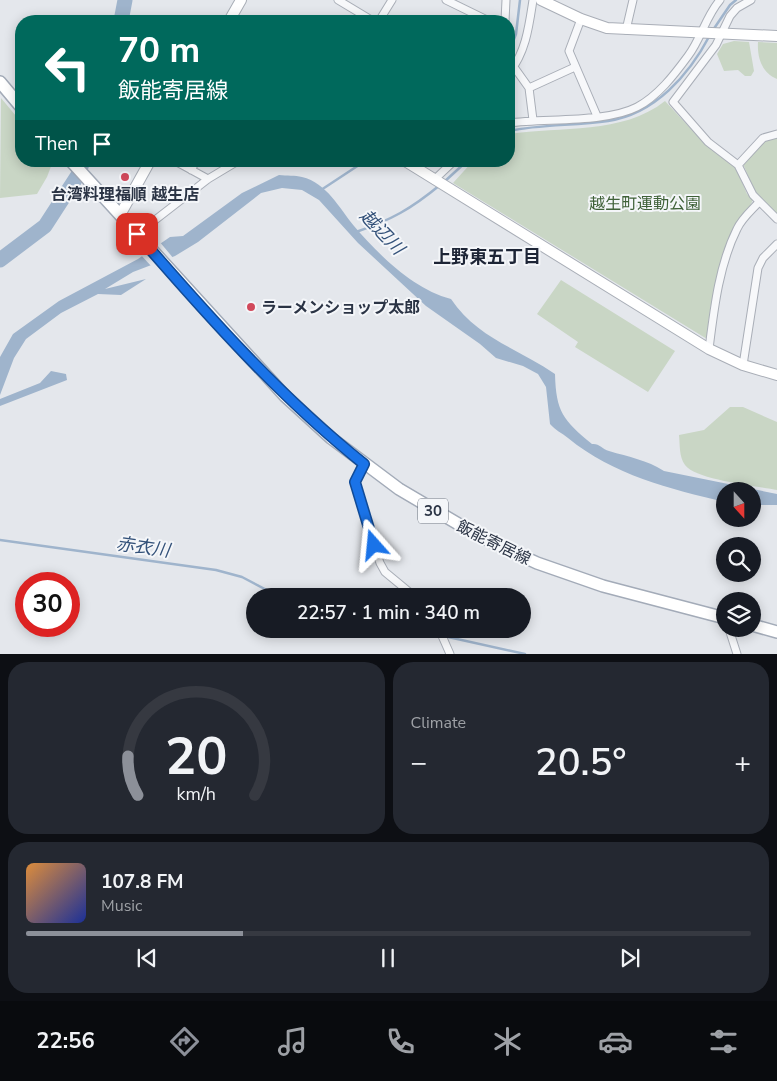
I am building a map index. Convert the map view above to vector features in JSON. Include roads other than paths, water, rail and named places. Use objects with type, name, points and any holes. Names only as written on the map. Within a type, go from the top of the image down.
[{"type":"main road","points":[[0,82],[15,99]]},
{"type":"main road","name":"飯能寄居線","points":[[76,167],[290,400],[364,464],[436,513],[519,555],[603,586],[716,616]]},
{"type":"main road","points":[[761,628],[777,632]]},
{"type":"street","points":[[232,15],[241,0]]},
{"type":"street","points":[[338,0],[363,15]]},
{"type":"street","points":[[383,15],[392,0]]},
{"type":"street","points":[[446,0],[477,15]]},
{"type":"street","points":[[505,15],[506,0]]},
{"type":"street","points":[[515,62],[528,36],[532,0]]},
{"type":"street","points":[[541,0],[581,19],[607,28],[777,36]]},
{"type":"street","points":[[626,30],[633,0]]},
{"type":"street","points":[[515,122],[597,116],[633,108],[652,97],[689,55],[737,8],[751,0]]},
{"type":"street","points":[[718,1],[711,34],[716,45],[673,102],[708,142],[738,164],[753,195],[777,219]]},
{"type":"street","points":[[581,19],[570,51],[597,116]]},
{"type":"street","points":[[529,88],[576,67]]},
{"type":"street","points":[[515,74],[529,88],[533,120]]},
{"type":"street","points":[[738,164],[762,138],[777,134]]},
{"type":"street","points":[[120,215],[147,167]]},
{"type":"street","points":[[186,167],[208,179]]},
{"type":"street","points":[[140,237],[208,179],[228,167]]},
{"type":"street","points":[[414,167],[710,350],[743,365],[777,375]]},
{"type":"street","points":[[435,181],[448,167]]},
{"type":"street","points":[[710,350],[714,309],[737,228],[760,202]]},
{"type":"street","points":[[743,365],[753,287],[758,268],[763,258],[777,244]]},
{"type":"street","points":[[364,464],[355,482],[380,563],[385,572],[404,588]]},
{"type":"street","points":[[732,637],[737,654]]},
{"type":"street","points":[[443,638],[450,654]]},
{"type":"water","points":[[279,175],[302,177],[319,185],[332,197],[364,237],[398,270],[423,287],[451,299],[473,324],[499,342],[555,374],[557,398],[563,414],[574,428],[592,444],[597,444],[609,451],[644,461],[664,471],[718,482],[716,482],[716,500],[663,486],[623,471],[585,451],[556,430],[550,424],[546,387],[538,374],[523,366],[496,358],[480,344],[426,306],[358,243],[319,200],[302,190],[282,188],[261,193],[198,242],[175,256],[133,272],[105,289],[146,279],[121,295],[98,294],[61,313],[26,339],[14,358],[0,395],[0,357],[13,334],[59,301],[138,259],[170,237],[183,236],[242,193]]},
{"type":"water","points":[[51,371],[66,374],[67,380],[0,406],[0,399],[40,383]]},
{"type":"water","points":[[761,491],[777,494],[777,505],[761,505]]},
{"type":"waterway","points":[[122,15],[125,0]]},
{"type":"waterway","points":[[515,37],[520,0]]},
{"type":"waterway","points":[[713,30],[730,5],[736,0]]},
{"type":"waterway","points":[[515,130],[608,121],[625,117],[641,110],[669,90],[681,78],[702,50],[710,35]]},
{"type":"waterway","points":[[0,260],[45,226],[78,175],[81,167]]},
{"type":"waterway","points":[[321,190],[356,167]]},
{"type":"waterway","points":[[444,182],[460,167]]},
{"type":"waterway","name":"越辺川","points":[[356,232],[400,213],[420,201],[440,185]]},
{"type":"waterway","name":"赤衣川","points":[[0,540],[216,570],[242,577],[263,588]]},
{"type":"waterway","name":"赤衣川","points":[[453,638],[525,654]]},
{"type":"place","name":"台湾料理福順 越生店","points":[[125,177]]},
{"type":"place","name":"ラーメンショップ太郎","points":[[251,307]]},
{"type":"district","name":"上野東五丁目","points":[[487,257]]},
{"type":"park label","name":"越生町運動公園","points":[[645,203]]}]
